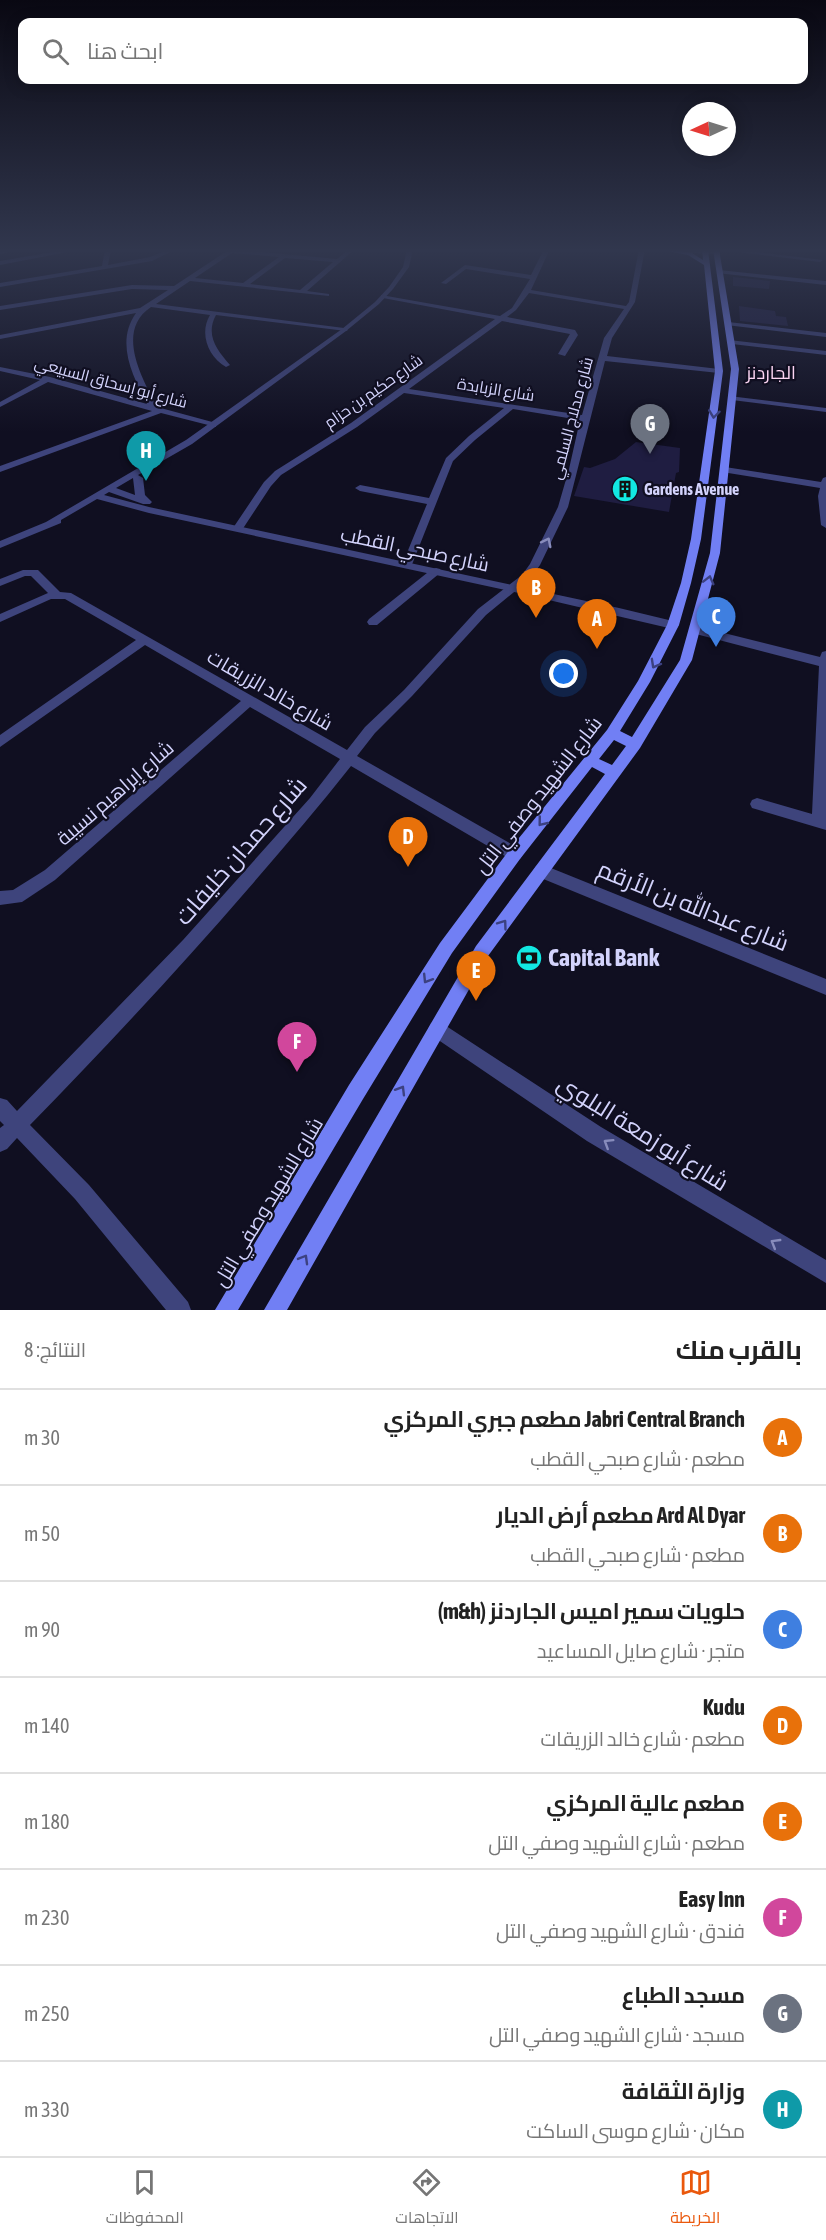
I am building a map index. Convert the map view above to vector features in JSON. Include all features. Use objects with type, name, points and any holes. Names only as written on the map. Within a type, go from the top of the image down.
[{"type":"main road","name":"شارع الشهيد وصفي التل","points":[[226,1310],[356,1092],[440,958],[516,854],[612,733],[649,673],[673,625],[696,539],[719,372],[715,310]]},
{"type":"main road","points":[[275,1310],[482,951],[635,744],[686,660],[696,630],[715,553],[725,470],[735,369],[726,310]]},
{"type":"main road","points":[[612,733],[635,744]]},
{"type":"main road","points":[[591,761],[615,772]]},
{"type":"street","points":[[0,337],[141,310]]},
{"type":"street","points":[[142,310],[134,322],[128,342],[130,357],[153,407]]},
{"type":"street","points":[[191,310],[344,330]]},
{"type":"street","points":[[0,545],[51,522],[70,517],[158,462],[344,330],[367,310]]},
{"type":"street","points":[[459,310],[575,333],[562,354]]},
{"type":"street","name":"شارع حكيم بن حزام","points":[[238,528],[273,477],[354,425],[510,310]]},
{"type":"street","name":"شارع مدلاج السلمي","points":[[512,587],[535,565],[552,531],[574,469],[585,418],[608,338],[627,310]]},
{"type":"street","points":[[214,313],[208,322],[207,336],[215,354],[226,365]]},
{"type":"street","points":[[728,324],[826,335]]},
{"type":"street","points":[[732,342],[826,353]]},
{"type":"street","points":[[603,358],[719,372]]},
{"type":"street","name":"شارع أبو إسحاق السبيعي","points":[[0,369],[47,379],[213,425]]},
{"type":"street","points":[[0,405],[47,379]]},
{"type":"street","name":"شارع الزبابدة","points":[[402,390],[585,418]]},
{"type":"street","points":[[732,398],[826,410]]},
{"type":"street","points":[[407,565],[443,471],[453,456],[512,406]]},
{"type":"street","points":[[0,469],[162,410]]},
{"type":"street","points":[[107,494],[138,478],[158,462]]},
{"type":"street","points":[[725,470],[825,484],[826,525]]},
{"type":"street","points":[[138,478],[140,495],[146,502]]},
{"type":"street","points":[[360,488],[432,502]]},
{"type":"street","name":"شارع صبحي القطب","points":[[107,494],[157,512],[185,516],[512,587],[673,625]]},
{"type":"street","name":"شارع صبحي القطب","points":[[107,494],[146,502],[185,516]]},
{"type":"street","points":[[373,622],[436,571]]},
{"type":"street","points":[[0,583],[23,573],[34,572],[40,575],[56,594],[0,618]]},
{"type":"street","name":"شارع حمدان خليفات","points":[[0,1142],[109,1031],[189,945],[315,802],[370,730],[408,693],[482,612],[512,587]]},
{"type":"street","name":"شارع خالد الزريقات","points":[[56,594],[71,597],[248,702],[516,854]]},
{"type":"street","points":[[696,630],[826,663]]},
{"type":"street","points":[[0,742],[143,641]]},
{"type":"street","points":[[757,804],[822,824],[826,655]]},
{"type":"street","name":"شارع إبراهيم نسيبة","points":[[0,898],[16,897],[50,875],[248,702]]},
{"type":"street","name":"شارع عبدالله بن الأرقم","points":[[541,871],[826,987]]},
{"type":"street","name":"شارع أبو زمعة البلوي","points":[[437,1029],[604,1141],[826,1272]]},
{"type":"street","points":[[0,1107],[82,1192],[180,1310]]},
{"type":"building","points":[[739,310],[769,310],[775,311],[776,316],[786,317],[788,326],[740,321]]},
{"type":"building","points":[[636,442],[680,448],[679,472],[676,473],[669,512],[574,496],[584,467],[590,468],[615,459]]},
{"type":"place","name":"مسجد الطباع","points":[[650,454]]},
{"type":"place","name":"وزارة الثقافة","points":[[146,481]]},
{"type":"place","name":"Gardens Avenue","points":[[625,489]]},
{"type":"place","name":"Ard Al Dyar مطعم أرض الديار","points":[[536,618]]},
{"type":"place","name":"حلويات سمير اميس الجاردنز (m&h)","points":[[716,647]]},
{"type":"place","name":"Jabri Central Branch مطعم جبري المركزي","points":[[597,649]]},
{"type":"place","name":"Kudu","points":[[408,867]]},
{"type":"place","name":"Capital Bank","points":[[529,958]]},
{"type":"place","name":"مطعم عالية المركزي","points":[[476,1001]]},
{"type":"place","name":"Easy Inn","points":[[297,1072]]},
{"type":"district","name":"الجاردنز","points":[[771,373]]}]
